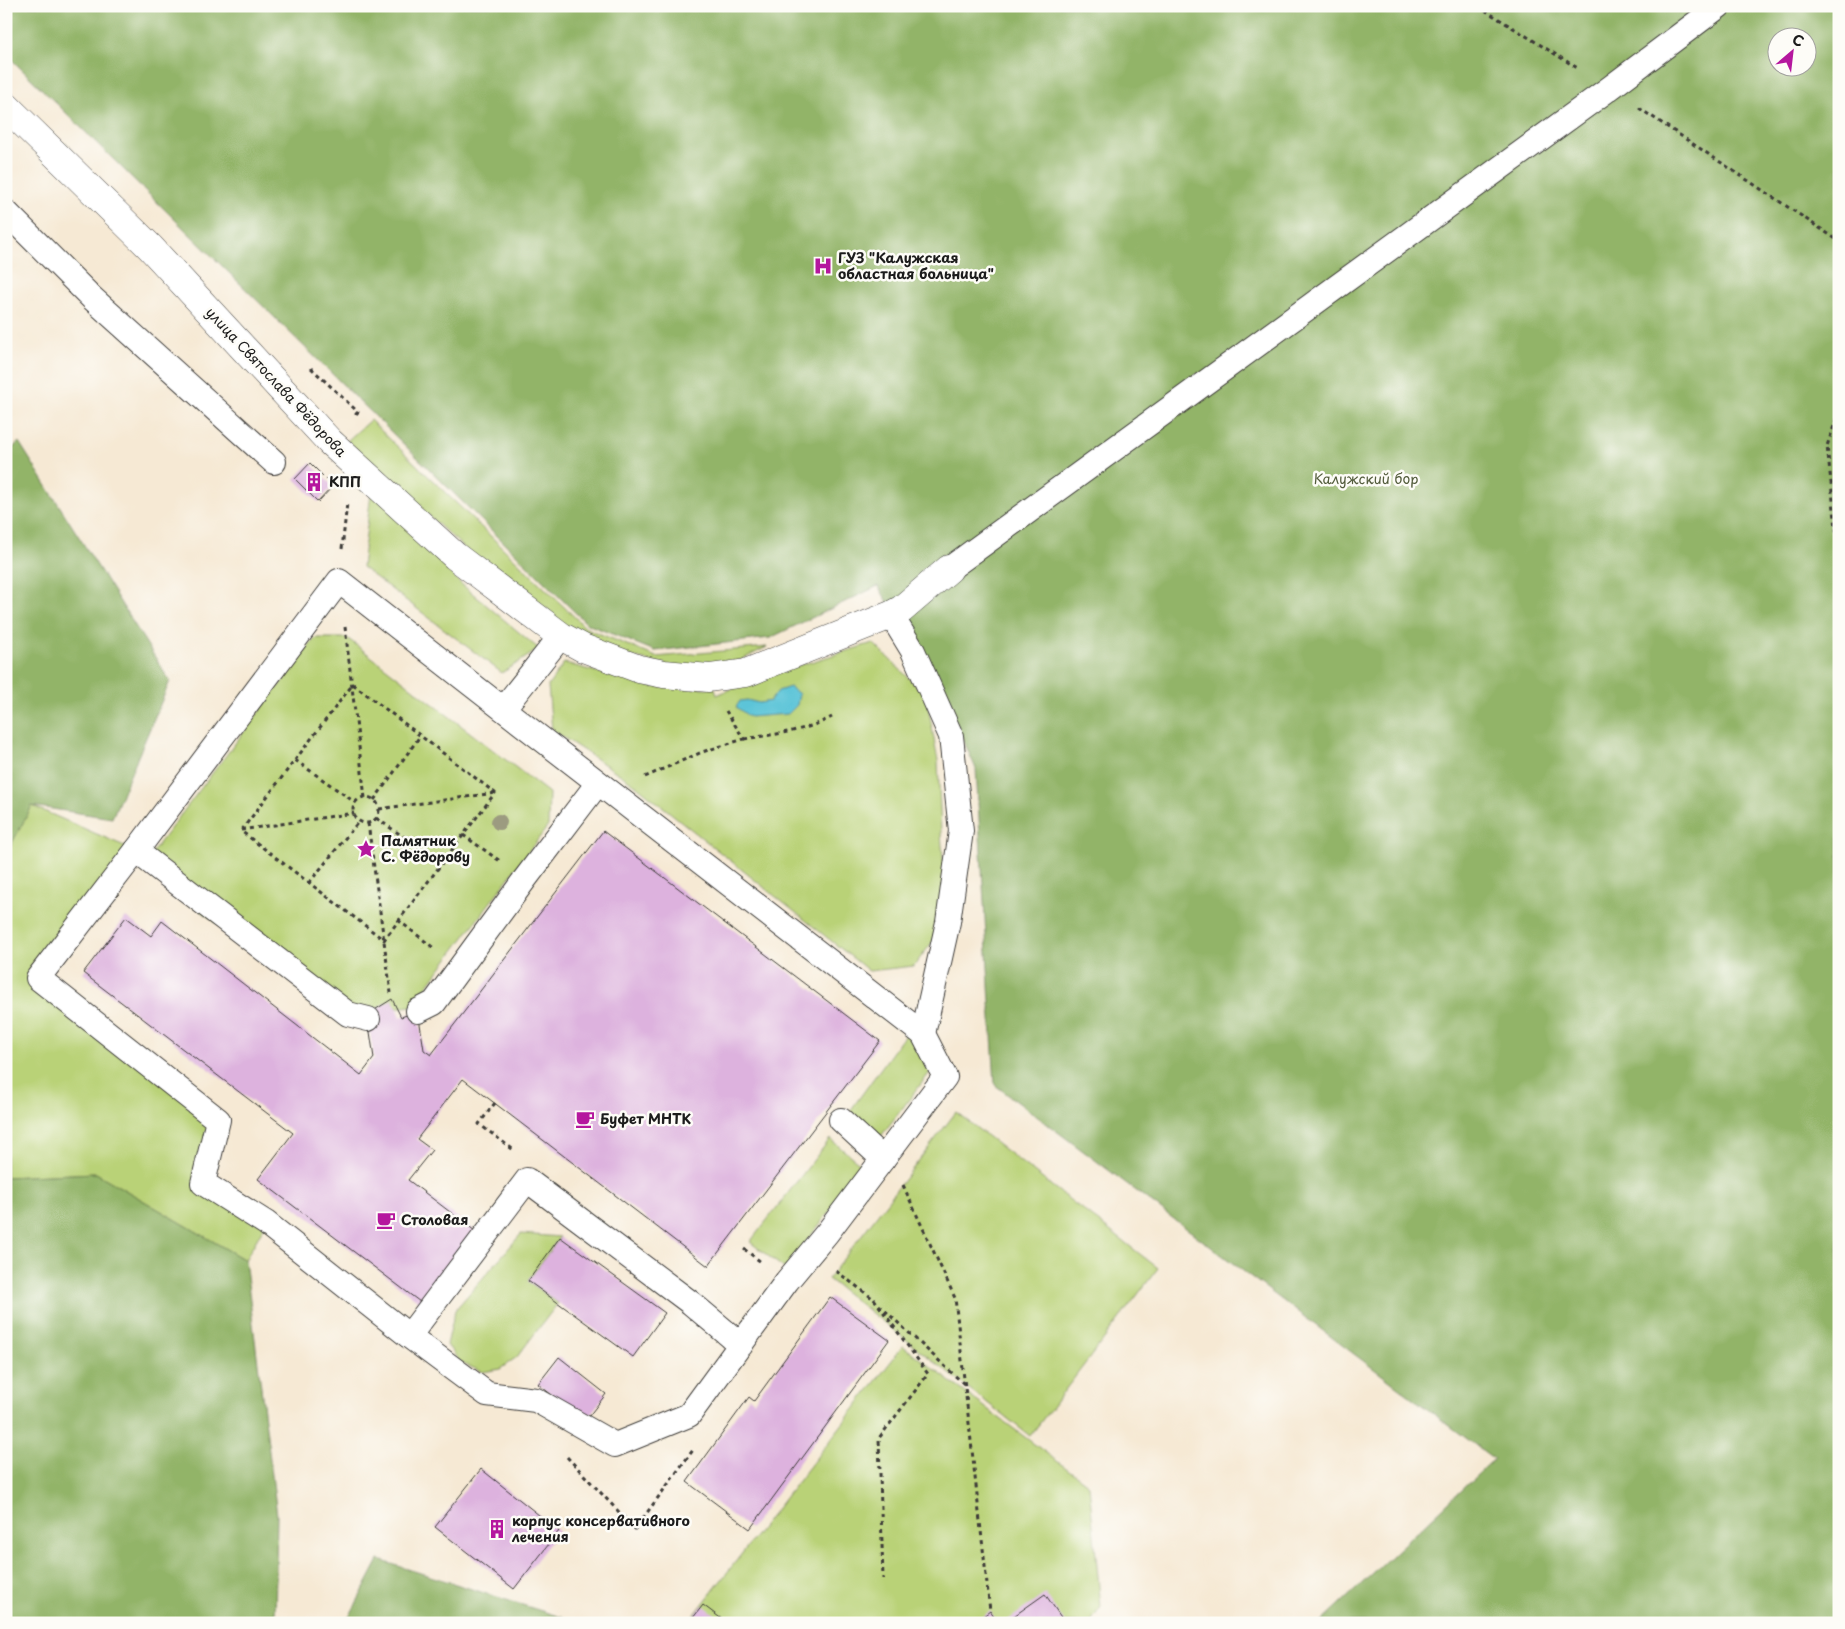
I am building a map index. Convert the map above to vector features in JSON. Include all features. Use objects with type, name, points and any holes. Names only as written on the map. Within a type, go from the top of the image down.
[{"type":"street","name":"улица Святослава Фёдорова","points":[[6,106],[150,248],[330,442],[455,556],[560,636],[583,648],[639,669],[664,674],[709,678],[746,673],[891,615],[902,609],[950,569]]},
{"type":"lane","points":[[950,569],[1610,88],[1718,6]]},
{"type":"lane","points":[[6,212],[92,298],[274,462]]},
{"type":"lane","points":[[340,580],[598,783],[923,1034],[945,1077],[827,1233],[787,1281],[689,1415],[615,1445],[536,1400],[487,1394],[409,1336],[266,1222],[203,1183],[218,1120],[38,978],[340,580]]},
{"type":"lane","points":[[891,615],[913,651],[951,736],[961,831],[948,922],[923,1034]]},
{"type":"lane","points":[[503,708],[560,636]]},
{"type":"lane","points":[[418,1012],[434,1003],[598,783]]},
{"type":"lane","points":[[136,851],[348,1014],[368,1019]]},
{"type":"lane","points":[[841,1120],[882,1159]]},
{"type":"lane","points":[[409,1336],[527,1180],[691,1303],[741,1345]]},
{"type":"path","points":[[1478,6],[1610,88],[1839,241]]},
{"type":"path","points":[[1839,411],[1827,446],[1839,555]]},
{"type":"path","points":[[241,831],[353,684],[495,793]]},
{"type":"path","points":[[726,710],[744,739]]},
{"type":"path","points":[[598,783],[633,783],[702,752],[744,739],[798,731],[816,726],[832,717]]},
{"type":"path","points":[[374,800],[420,736]]},
{"type":"path","points":[[295,760],[356,803]]},
{"type":"path","points":[[379,809],[495,793]]},
{"type":"path","points":[[384,940],[495,793]]},
{"type":"path","points":[[362,798],[374,800],[379,809],[376,818],[368,823],[359,821],[354,813],[356,803],[362,798]]},
{"type":"path","points":[[241,831],[354,813]]},
{"type":"path","points":[[376,818],[442,863]]},
{"type":"path","points":[[309,883],[359,821]]},
{"type":"path","points":[[368,823],[392,999]]},
{"type":"path","points":[[241,831],[384,940]]},
{"type":"path","points":[[463,835],[525,879]]},
{"type":"path","points":[[398,920],[459,969]]},
{"type":"path","points":[[882,1159],[898,1176],[955,1298],[990,1611]]},
{"type":"path","points":[[827,1233],[831,1268],[874,1299],[964,1384]]},
{"type":"path","points":[[874,1299],[928,1374],[879,1438],[883,1579]]},
{"type":"path","points":[[562,1452],[635,1529],[693,1450]]},
{"type":"green space","name":"Калужский бор","points":[[6,6],[1839,6],[1839,1623],[1320,1623],[1494,1459],[995,1085],[976,769],[943,693],[878,586],[770,638],[655,651],[587,624],[6,54]]},
{"type":"green space","points":[[370,420],[586,628],[656,657],[767,647],[709,676],[565,640],[347,441]]},
{"type":"green space","points":[[19,442],[170,681],[112,818],[32,806],[6,854],[6,454]]},
{"type":"green space","points":[[372,485],[460,583],[539,649],[502,673],[362,567]]},
{"type":"green space","points":[[315,638],[347,638],[549,793],[548,826],[412,1006],[335,1014],[142,866]]},
{"type":"green space","points":[[873,643],[926,695],[938,761],[948,922],[914,966],[869,971],[633,783],[552,730],[548,686],[564,663],[652,687],[715,688],[717,695],[751,680]]},
{"type":"green space","points":[[32,806],[136,851],[39,978],[218,1120],[203,1183],[266,1223],[245,1260],[96,1173],[6,1177],[6,854]]},
{"type":"green space","points":[[912,1025],[938,1062],[881,1136],[850,1111]]},
{"type":"green space","points":[[956,1112],[1158,1268],[1030,1436],[828,1279]]},
{"type":"green space","points":[[830,1139],[864,1167],[785,1269],[750,1242]]},
{"type":"green space","points":[[96,1173],[245,1260],[277,1515],[275,1623],[6,1623],[6,1177]]},
{"type":"green space","points":[[521,1234],[560,1237],[528,1281],[558,1303],[517,1357],[500,1369],[483,1372],[461,1363],[447,1345],[455,1310]]},
{"type":"green space","points":[[903,1346],[1089,1485],[1101,1607],[1090,1623],[688,1623]]},
{"type":"green space","points":[[379,1560],[580,1623],[346,1623]]},
{"type":"water","points":[[790,687],[799,694],[797,705],[788,714],[750,717],[736,707],[740,701],[747,700],[759,703],[770,701],[778,691]]},
{"type":"building","name":"КПП","points":[[310,463],[333,486],[318,502],[295,479]]},
{"type":"building","points":[[603,831],[880,1041],[708,1266],[463,1079],[417,1139],[432,1150],[408,1180],[479,1234],[424,1305],[258,1179],[293,1133],[83,973],[126,917],[151,936],[162,921],[361,1075],[374,1058],[368,1019],[354,1023],[392,999],[401,1017],[418,1011],[424,1050],[431,1055]]},
{"type":"building","points":[[560,1237],[665,1313],[633,1357],[528,1281]]},
{"type":"building","points":[[830,1297],[889,1340],[750,1529],[687,1482],[749,1397],[754,1401]]},
{"type":"building","points":[[559,1357],[606,1394],[585,1421],[538,1384]]},
{"type":"building","name":"корпус консервативного лечения","points":[[481,1469],[559,1531],[514,1589],[435,1527]]},
{"type":"building","points":[[1045,1594],[1065,1623],[1004,1623]]},
{"type":"building","points":[[703,1605],[727,1623],[689,1623]]},
{"type":"building","points":[[990,1611],[998,1623],[974,1623]]},
{"type":"place","name":"ГУЗ \"Калужская областная больница\"","points":[[823,266]]},
{"type":"place","name":"КПП","points":[[314,482]]},
{"type":"place","name":"Памятник С. Фёдорову","points":[[366,849]]},
{"type":"place","name":"Буфет МНТК","points":[[585,1119]]},
{"type":"place","name":"Столовая","points":[[386,1220]]},
{"type":"place","name":"корпус консервативного лечения","points":[[497,1529]]}]
